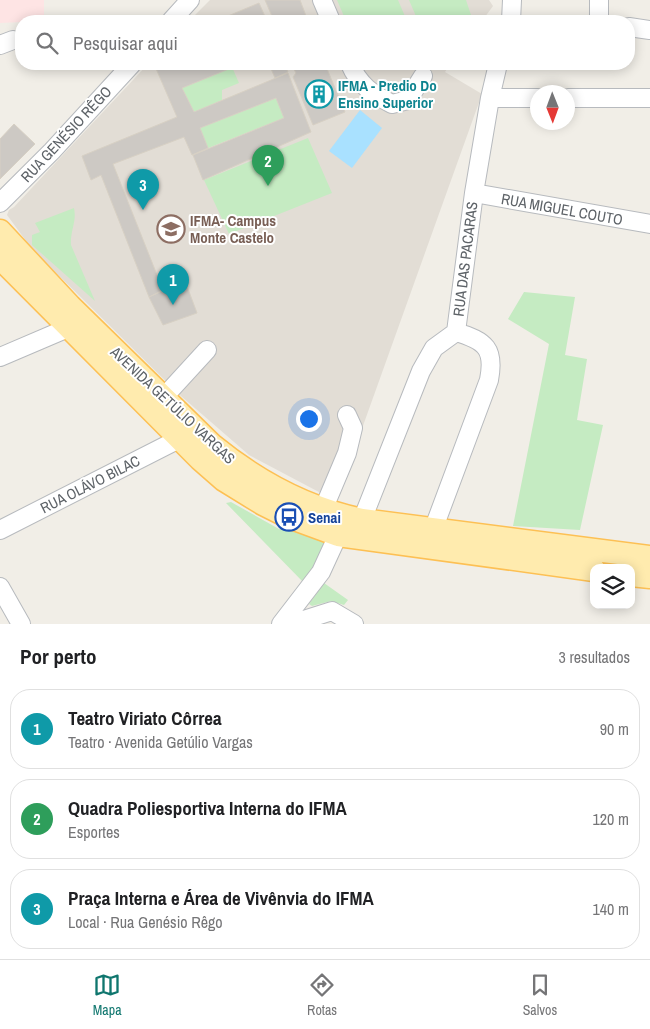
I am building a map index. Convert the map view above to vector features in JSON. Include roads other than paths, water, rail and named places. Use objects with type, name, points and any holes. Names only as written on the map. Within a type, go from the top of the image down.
[{"type":"main road","name":"AVENIDA GETÚLIO VARGAS","points":[[0,232],[70,306],[212,445],[235,464],[283,493],[323,510],[362,520],[650,557]]},
{"type":"main road","name":"AVENIDA GETÚLIO VARGAS","points":[[0,258],[179,439],[224,480],[263,504],[289,517],[338,535],[590,569]]},
{"type":"main road","points":[[533,561],[533,554],[538,550],[574,548]]},
{"type":"main road","points":[[635,575],[650,577]]},
{"type":"street","points":[[176,15],[190,0]]},
{"type":"street","points":[[322,0],[328,15]]},
{"type":"street","points":[[511,15],[512,0]]},
{"type":"street","points":[[599,0],[599,15]]},
{"type":"street","points":[[635,28],[650,30]]},
{"type":"street","name":"RUA GENÉSIO RÊGO","points":[[0,203],[126,70]]},
{"type":"street","points":[[352,70],[355,77],[371,93],[392,104],[408,100],[423,76]]},
{"type":"street","name":"RUA DAS PACARAS","points":[[362,520],[422,371],[434,348],[456,332],[474,193],[497,70]]},
{"type":"street","points":[[490,98],[530,98]]},
{"type":"street","points":[[575,98],[650,98]]},
{"type":"street","name":"RUA MIGUEL COUTO","points":[[474,193],[650,224]]},
{"type":"street","points":[[0,357],[68,328]]},
{"type":"street","points":[[434,530],[489,380],[491,368],[492,357],[482,343],[472,337],[456,332]]},
{"type":"street","points":[[163,398],[207,350]]},
{"type":"street","points":[[323,510],[347,453],[353,428],[347,414]]},
{"type":"street","name":"RUA OLÁVO BILAC","points":[[0,530],[179,439]]},
{"type":"street","points":[[281,624],[321,572],[338,535]]},
{"type":"street","points":[[0,587],[21,624]]},
{"type":"street","points":[[291,624],[332,611],[354,624]]},
{"type":"water","points":[[360,110],[382,128],[352,168],[329,151]]},
{"type":"place","name":"IFMA - Predio Do Ensino Superior","points":[[319,94]]},
{"type":"place","name":"Quadra Poliesportiva Interna do IFMA","points":[[268,186]]},
{"type":"place","name":"Praça Interna e Área de Vivênvia do IFMA","points":[[143,210]]},
{"type":"place","name":"IFMA- Campus Monte Castelo","points":[[171,229]]},
{"type":"place","name":"Teatro Viriato Côrrea","points":[[173,305]]},
{"type":"place","name":"Senai","points":[[289,517]]}]
